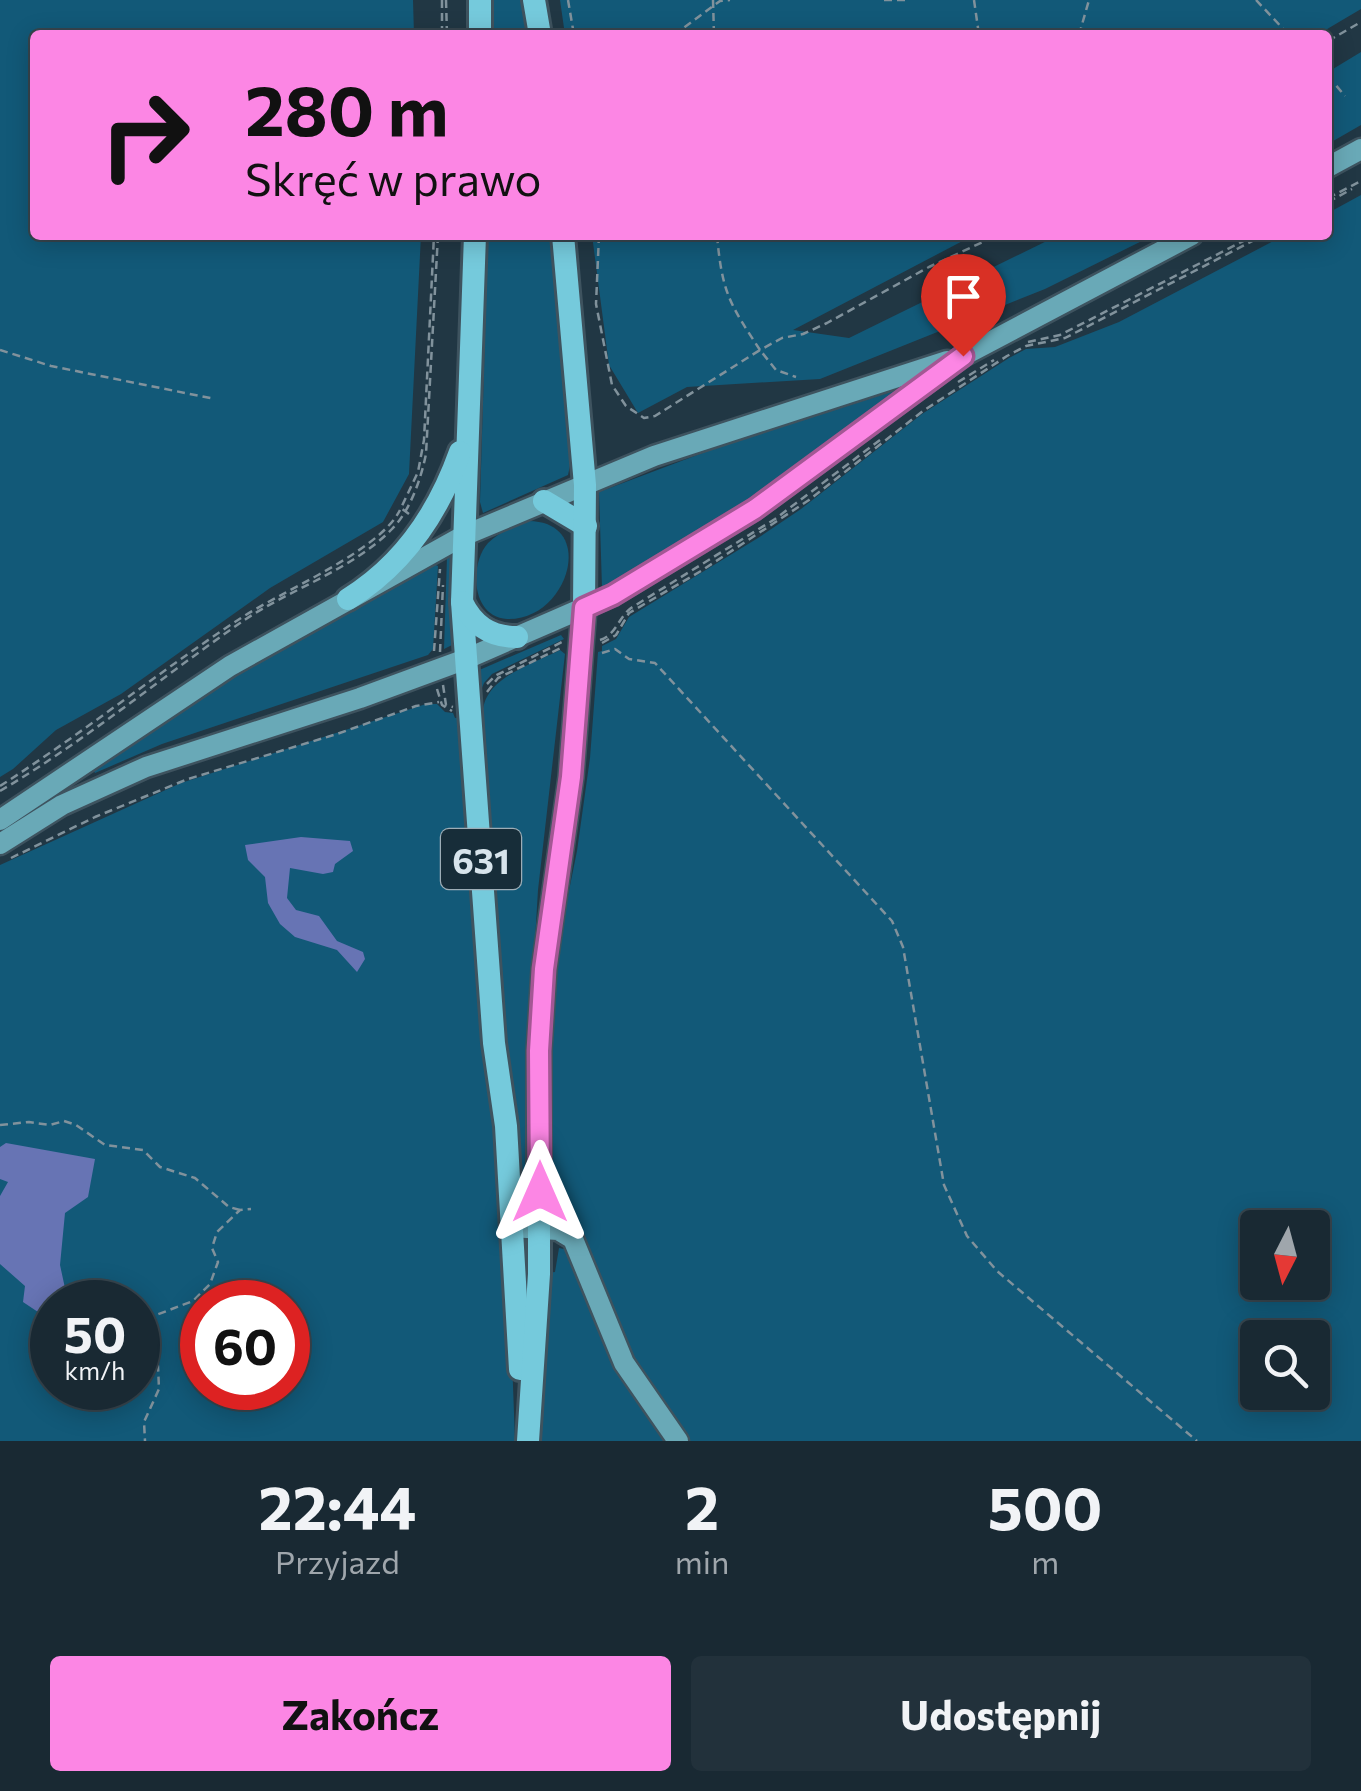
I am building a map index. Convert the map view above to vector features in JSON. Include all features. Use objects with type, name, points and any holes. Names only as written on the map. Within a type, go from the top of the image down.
[{"type":"main road","points":[[480,0],[480,30]]},
{"type":"main road","points":[[534,0],[539,30]]},
{"type":"main road","points":[[1332,164],[1361,149]]},
{"type":"main road","name":"631","points":[[475,240],[462,602],[494,1044],[506,1126],[526,1441]]},
{"type":"main road","name":"631","points":[[526,1441],[540,1228],[539,1051],[544,969],[571,777],[584,608],[584,484],[564,240]]},
{"type":"main road","points":[[0,844],[62,806],[146,767],[314,714],[466,659],[613,595],[755,509],[963,356],[1183,240]]},
{"type":"main road","points":[[0,820],[180,698],[463,536],[718,433],[963,356]]},
{"type":"main road","points":[[348,599],[390,568],[425,525],[453,472],[468,420]]},
{"type":"main road","points":[[544,501],[586,526]]},
{"type":"main road","points":[[462,602],[481,628],[516,637]]},
{"type":"main road","points":[[512,1227],[558,1230],[572,1239],[624,1363],[678,1441]]},
{"type":"path","points":[[444,0],[444,30]]},
{"type":"path","points":[[568,0],[573,30]]},
{"type":"path","points":[[713,0],[714,30]]},
{"type":"path","points":[[681,30],[713,6],[730,0]]},
{"type":"path","points":[[884,0],[909,0]]},
{"type":"path","points":[[974,0],[978,30]]},
{"type":"path","points":[[1080,30],[1089,0]]},
{"type":"path","points":[[1256,0],[1284,30]]},
{"type":"path","points":[[1332,39],[1361,22]]},
{"type":"path","points":[[1332,81],[1345,96]]},
{"type":"path","points":[[1332,198],[1361,181]]},
{"type":"path","points":[[1332,198],[1352,190]]},
{"type":"path","points":[[0,789],[247,619],[379,541],[398,523],[417,485],[426,454],[436,240]]},
{"type":"path","points":[[599,240],[595,281],[602,344],[612,385],[626,406],[644,418],[655,416],[782,338],[827,323],[983,240]]},
{"type":"path","points":[[718,240],[723,289],[776,370],[796,377]]},
{"type":"path","points":[[1046,339],[1245,240]]},
{"type":"path","points":[[1197,1441],[1026,1297],[966,1236],[944,1185],[903,947],[892,920],[655,663],[628,659],[615,649],[600,652],[600,646],[616,635],[629,613],[808,500],[922,411],[990,366],[1026,346],[1065,338],[1254,240]]},
{"type":"path","points":[[0,350],[51,366],[215,398]]},
{"type":"path","points":[[402,510],[425,525]]},
{"type":"path","points":[[434,551],[440,562],[435,670],[441,702],[455,714],[480,711],[488,689],[498,678],[563,646],[582,648]]},
{"type":"path","points":[[0,864],[188,779],[416,706],[441,702]]},
{"type":"path","points":[[0,1124],[76,1124],[105,1145],[144,1150],[160,1168],[195,1178],[229,1207],[251,1209]]},
{"type":"path","points":[[160,1314],[193,1302],[210,1284],[218,1262],[212,1248],[217,1232],[240,1210]]},
{"type":"path","points":[[145,1441],[148,1410]]},
{"type":"shaded area","points":[[0,0],[413,0],[414,30],[30,30],[30,240],[421,240],[409,474],[383,522],[270,588],[121,694],[56,730],[0,777]]},
{"type":"shaded area","points":[[488,0],[523,0],[528,30],[489,30]]},
{"type":"shaded area","points":[[560,0],[1361,0],[1361,9],[1325,30],[564,30]]},
{"type":"shaded area","points":[[1361,52],[1361,125],[1332,142],[1332,70]]},
{"type":"shaded area","points":[[1361,195],[1361,1441],[686,1441],[631,1361],[573,1211],[559,1201],[552,1187],[547,1084],[553,970],[577,851],[590,758],[598,652],[616,639],[629,617],[801,509],[922,414],[1026,349],[1055,347],[1119,322],[1275,240],[1332,240],[1332,211]]},
{"type":"shaded area","points":[[488,240],[550,240],[568,475],[483,513],[480,502]]},
{"type":"shaded area","points":[[593,240],[964,240],[793,330],[849,338],[1049,240],[1144,240],[1045,289],[820,379],[687,387],[638,413],[609,365]]},
{"type":"shaded area","points":[[897,390],[734,510],[602,588],[599,492],[713,449]]},
{"type":"shaded area","points":[[529,521],[550,526],[563,537],[568,553],[567,571],[546,605],[528,615],[507,619],[495,616],[480,600],[478,563],[488,543]]},
{"type":"shaded area","points":[[450,554],[454,644],[444,649],[447,557]]},
{"type":"shaded area","points":[[432,563],[438,566],[433,649],[428,655],[162,744],[95,773],[93,770],[261,658]]},
{"type":"shaded area","points":[[561,635],[564,639],[492,674],[478,698],[477,671]]},
{"type":"shaded area","points":[[560,650],[565,654],[538,890],[529,1042],[530,1217],[522,1207],[509,1086],[479,718],[483,717],[484,704],[498,683]]},
{"type":"shaded area","points":[[426,704],[437,704],[455,718],[460,717],[507,1221],[515,1441],[0,1441],[0,865],[181,783]]},
{"type":"shaded area","points":[[301,837],[350,841],[353,851],[335,864],[333,872],[290,868],[287,898],[296,910],[319,916],[337,941],[363,952],[365,959],[357,972],[337,950],[295,937],[280,924],[268,903],[265,877],[248,860],[245,845]]},
{"type":"shaded area","points":[[6,1143],[95,1159],[88,1197],[65,1213],[60,1265],[63,1280],[30,1280],[30,1307],[23,1302],[25,1286],[0,1264],[0,1196],[8,1182],[0,1179],[0,1147]]},
{"type":"shaded area","points":[[559,1248],[569,1250],[666,1441],[537,1441],[547,1273],[555,1272]]},
{"type":"route","points":[[540,1192],[539,1051],[544,969],[571,777],[584,608],[613,595],[755,509],[963,356]]}]
